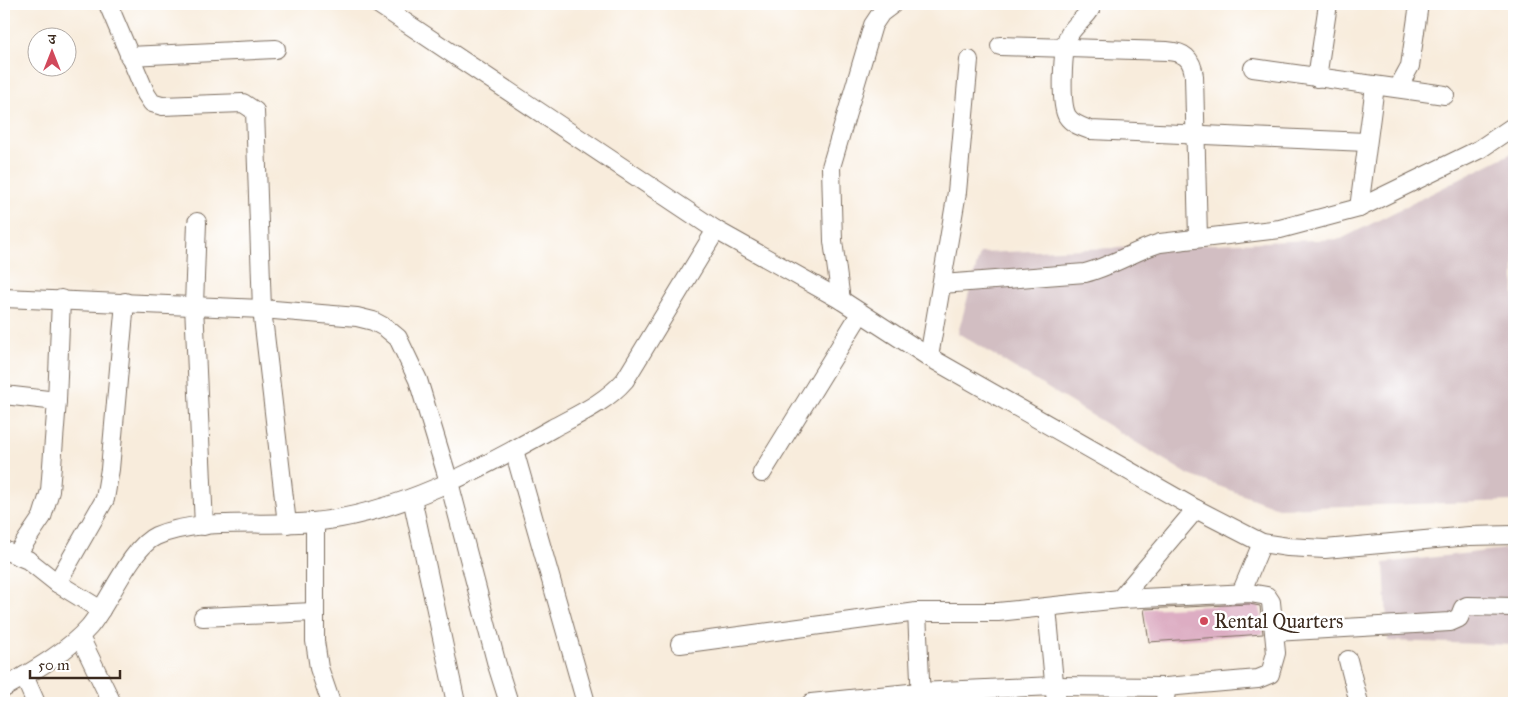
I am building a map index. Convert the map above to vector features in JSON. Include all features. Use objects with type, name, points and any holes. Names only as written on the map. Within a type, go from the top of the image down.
[{"type":"street","points":[[108,4],[129,56],[152,103],[162,106],[243,103],[255,111],[260,206],[262,309],[287,524]]},
{"type":"street","points":[[378,4],[716,230],[841,300],[929,357],[1196,510],[1262,543],[1288,548],[1325,550],[1469,536],[1514,535]]},
{"type":"street","points":[[841,300],[833,241],[831,167],[873,25],[880,13],[893,4]]},
{"type":"street","points":[[1092,4],[1088,12],[1070,32],[1064,50],[1064,104],[1067,116],[1075,124],[1090,130],[1366,142]]},
{"type":"street","points":[[1317,78],[1328,4]]},
{"type":"street","points":[[1398,88],[1410,66],[1419,4]]},
{"type":"street","points":[[1000,46],[1064,50],[1167,51],[1180,52],[1188,57],[1193,66],[1194,76],[1198,238]]},
{"type":"street","points":[[129,56],[276,49]]},
{"type":"street","points":[[929,357],[957,192],[969,60]]},
{"type":"street","points":[[1253,68],[1445,95]]},
{"type":"street","points":[[1359,208],[1366,142],[1375,86]]},
{"type":"street","points":[[942,284],[1085,273],[1105,268],[1145,248],[1160,243],[1280,230],[1359,208],[1480,149],[1514,126]]},
{"type":"street","points":[[197,222],[194,305],[204,526]]},
{"type":"street","points":[[4,688],[80,637],[101,610],[146,543],[154,537],[204,526],[315,522],[412,498],[518,448],[600,402],[615,391],[625,380],[716,230]]},
{"type":"street","points":[[4,298],[194,305],[357,317],[373,321],[398,338],[418,380],[449,482],[509,703]]},
{"type":"street","points":[[61,299],[57,402],[48,498],[42,517],[11,552],[101,610]]},
{"type":"street","points":[[57,583],[105,499],[110,468],[125,302]]},
{"type":"street","points":[[762,473],[860,314]]},
{"type":"street","points":[[4,395],[57,402]]},
{"type":"street","points":[[518,448],[586,703]]},
{"type":"street","points":[[412,498],[456,703]]},
{"type":"street","points":[[1120,599],[1196,510]]},
{"type":"street","points":[[315,522],[313,612],[319,668],[331,703]]},
{"type":"street","points":[[1241,593],[1262,543]]},
{"type":"street","points":[[680,644],[917,612],[998,612],[1120,599],[1241,593],[1267,596],[1271,602],[1276,659],[1272,669],[1265,676],[1166,695],[920,697],[811,703]]},
{"type":"street","points":[[1274,632],[1450,622],[1459,618],[1462,608],[1467,606],[1514,607]]},
{"type":"street","points":[[1047,608],[1055,695]]},
{"type":"street","points":[[203,618],[313,612]]},
{"type":"street","points":[[917,612],[920,697]]},
{"type":"street","points":[[80,637],[112,703]]},
{"type":"street","points":[[1348,660],[1358,703]]},
{"type":"street","points":[[24,676],[36,703]]},
{"type":"shaded area","points":[[1514,152],[1514,501],[1278,508],[1189,475],[958,333],[980,253],[1341,239]]},
{"type":"shaded area","points":[[1514,548],[1514,645],[1388,641],[1384,563]]},
{"type":"building","name":"Rental Quarters","points":[[1249,604],[1260,606],[1263,634],[1149,642],[1144,609]]},
{"type":"place","name":"Rental Quarters","points":[[1204,621]]}]
